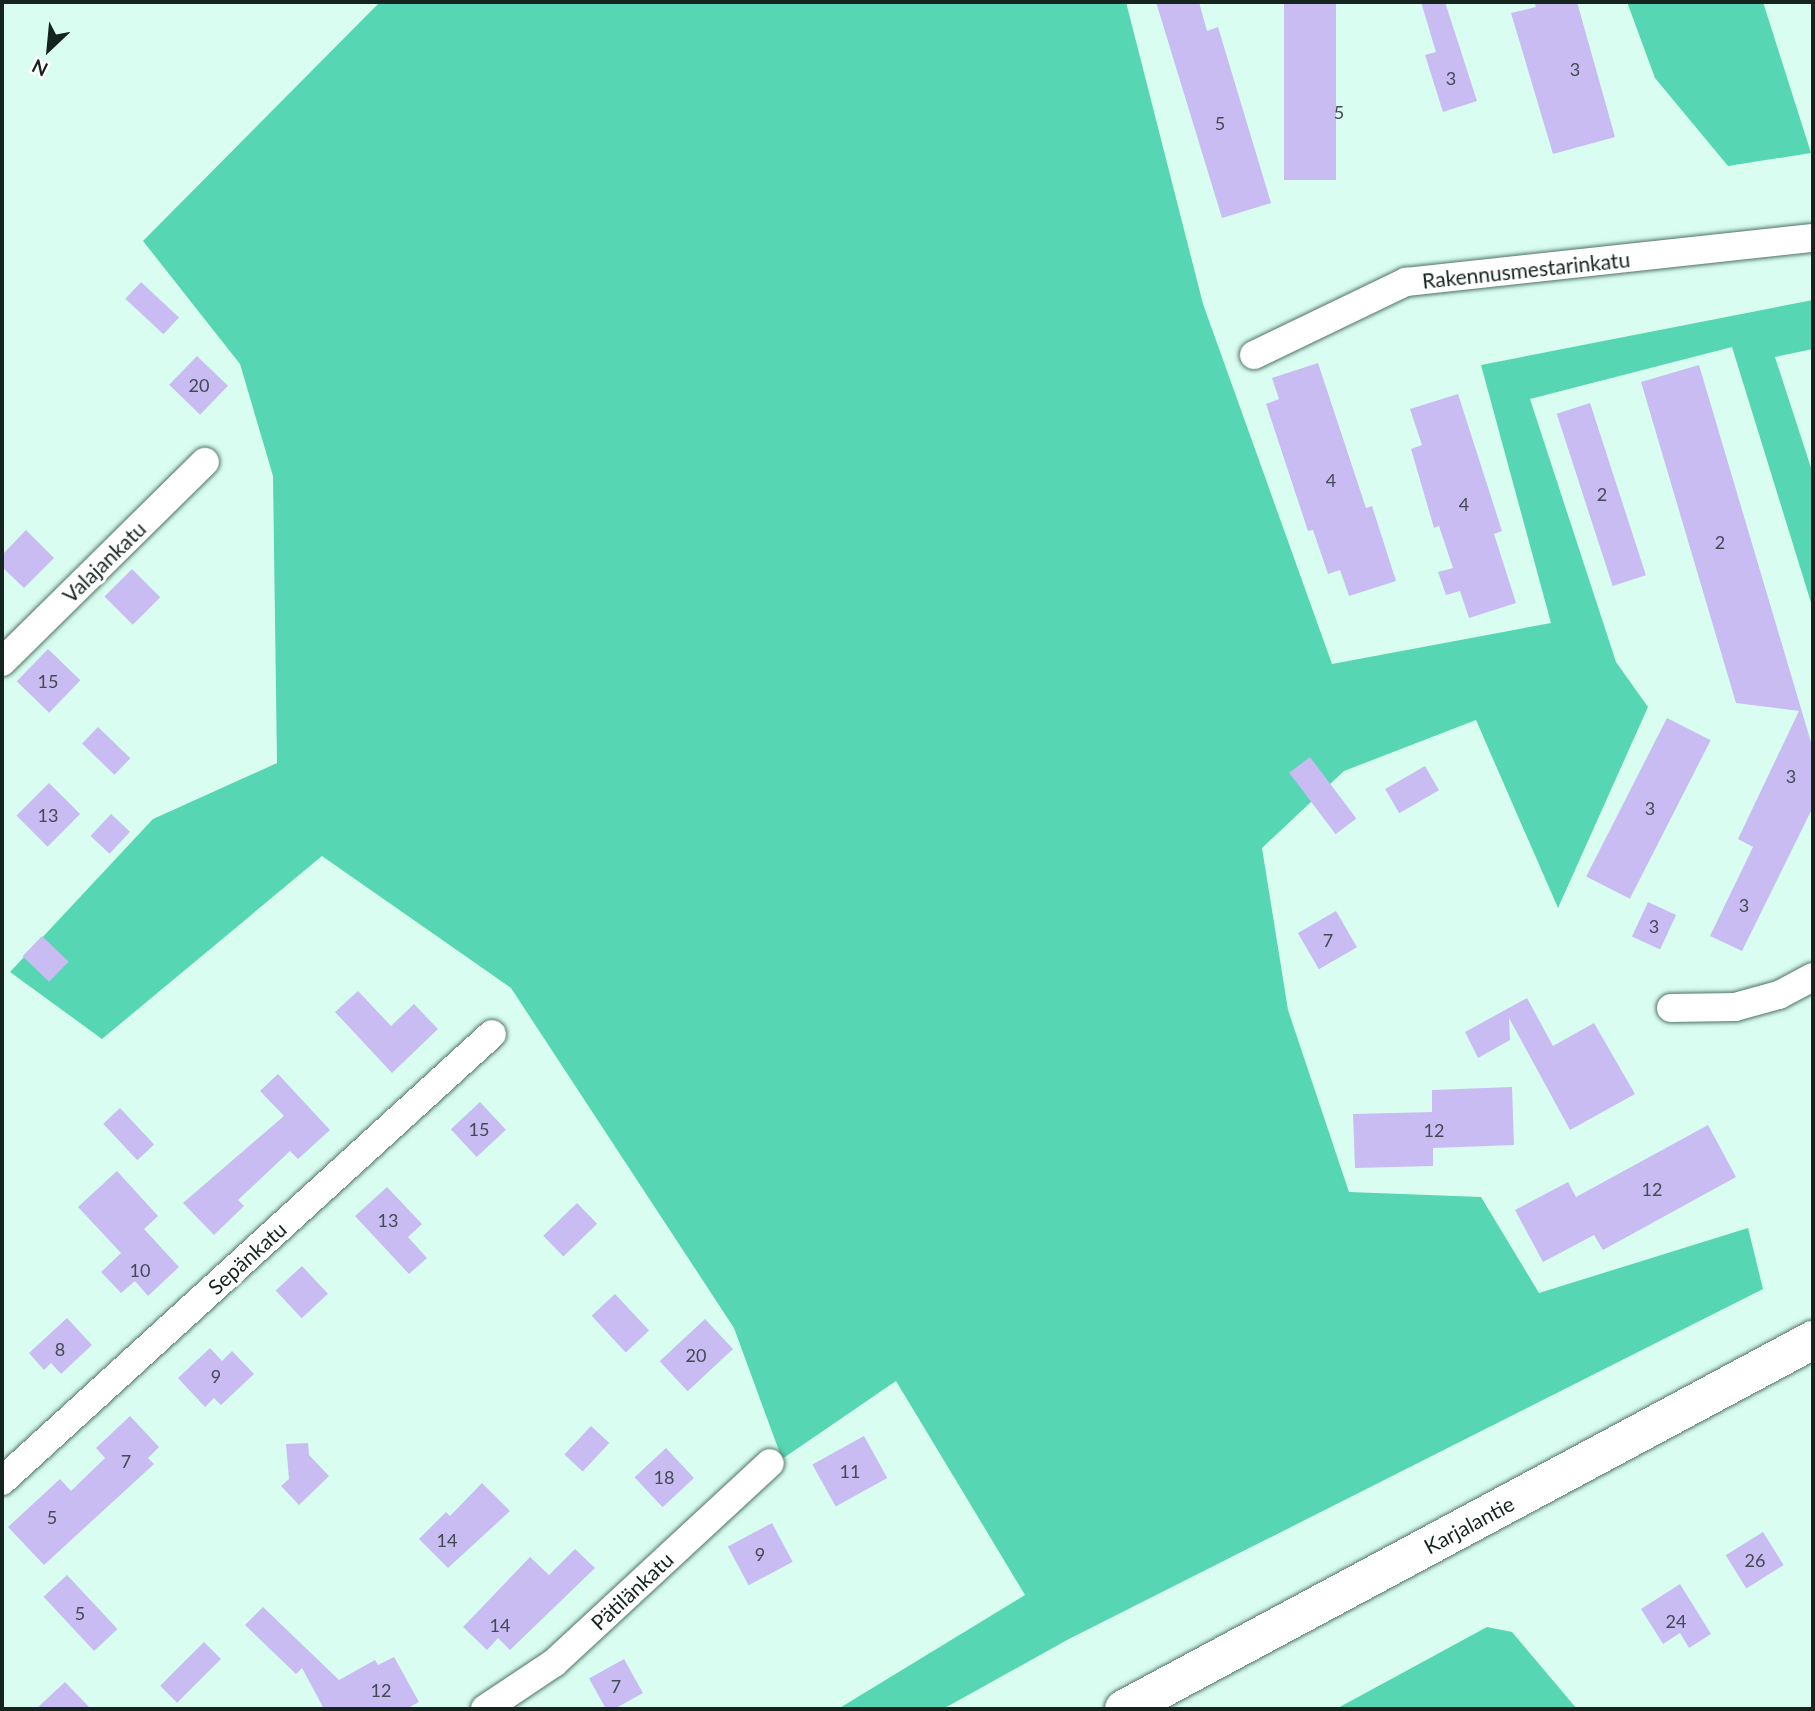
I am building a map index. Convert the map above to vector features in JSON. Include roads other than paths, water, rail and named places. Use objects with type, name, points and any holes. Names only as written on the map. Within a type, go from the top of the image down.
[{"type":"main road","name":"Karjalantie","points":[[1124,1709],[1813,1340]]},
{"type":"street","name":"Rakennusmestarinkatu","points":[[1254,355],[1406,282],[1813,238]]},
{"type":"street","name":"Valajankatu","points":[[2,662],[205,462]]},
{"type":"street","points":[[1671,1008],[1735,1007],[1779,995],[1813,977]]},
{"type":"street","name":"Sepänkatu","points":[[2,1481],[492,1034]]},
{"type":"street","name":"Pätilänkatu","points":[[485,1709],[554,1663],[770,1463]]}]
